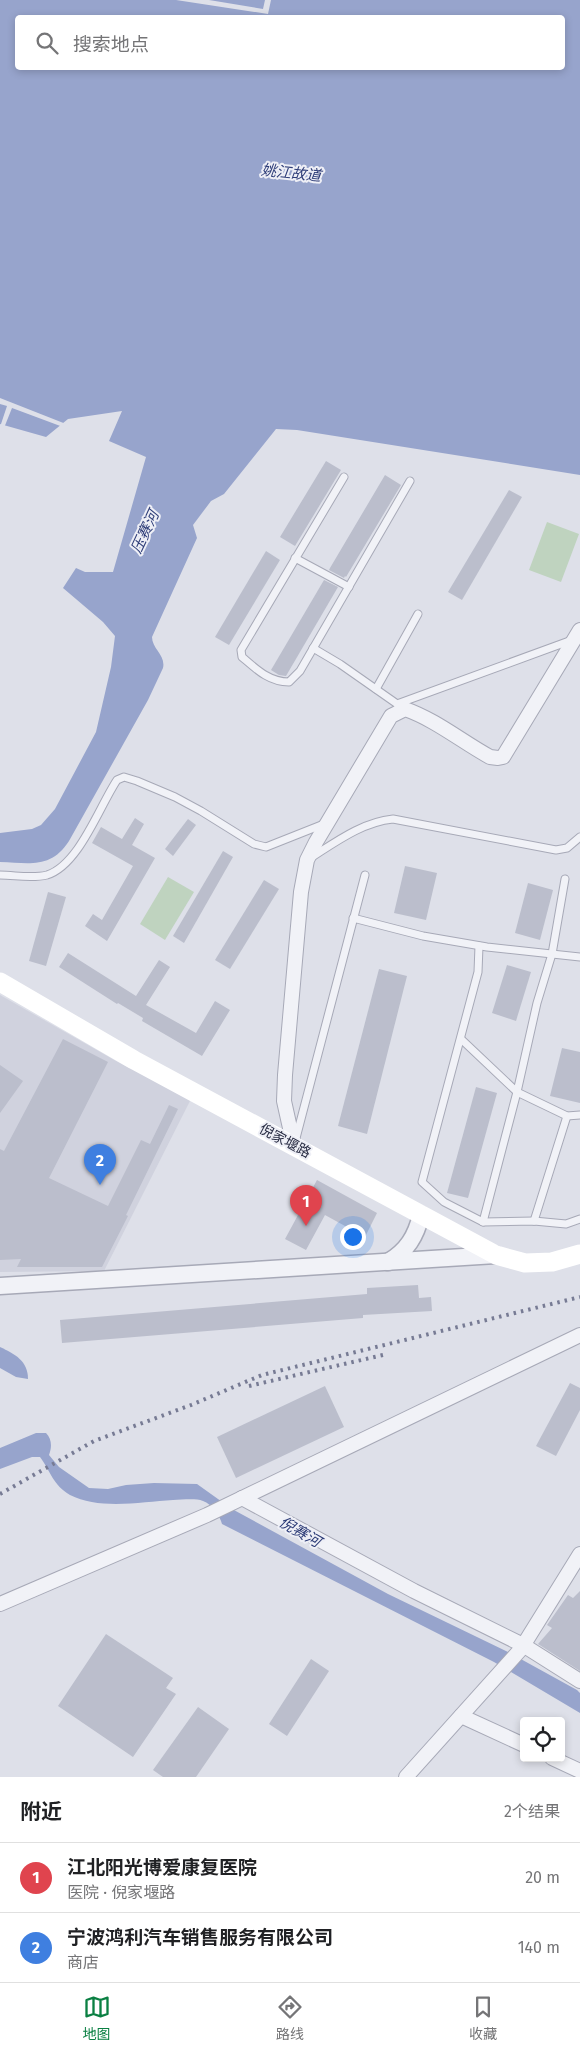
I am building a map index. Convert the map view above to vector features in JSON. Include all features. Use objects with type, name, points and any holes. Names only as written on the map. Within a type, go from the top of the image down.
[{"type":"main road","name":"倪家堰路","points":[[0,982],[134,1060],[496,1255],[525,1263],[552,1262],[580,1254]]},
{"type":"street","points":[[294,1146],[284,1101],[301,892],[307,860],[327,823],[391,716],[401,707],[431,720],[490,757],[503,757],[576,635]]},
{"type":"street","points":[[388,1262],[401,1254],[412,1241],[421,1215]]},
{"type":"street","points":[[0,1286],[496,1255]]},
{"type":"street","points":[[0,1604],[207,1515],[580,1335]]},
{"type":"street","points":[[242,1498],[522,1647],[580,1681]]},
{"type":"street","points":[[406,1777],[522,1647],[580,1554]]},
{"type":"street","points":[[461,1716],[520,1743]]},
{"type":"street","points":[[561,1762],[580,1771]]},
{"type":"lane","points":[[344,477],[241,650],[242,657],[271,679],[279,682],[289,682],[300,671],[410,481]]},
{"type":"lane","points":[[296,558],[349,587]]},
{"type":"lane","points":[[376,689],[418,614]]},
{"type":"lane","points":[[313,648],[401,707],[576,635]]},
{"type":"lane","points":[[0,876],[47,875],[61,868],[70,860],[80,846],[117,780],[124,777],[175,797],[254,844],[266,848],[327,823]]},
{"type":"lane","points":[[307,860],[345,836],[380,820],[408,822],[556,850],[567,848],[580,837]]},
{"type":"lane","points":[[294,1146],[365,876]]},
{"type":"lane","points":[[483,1222],[517,1092],[537,1004],[552,954],[565,879]]},
{"type":"lane","points":[[353,918],[415,935],[479,946],[580,957]]},
{"type":"lane","points":[[479,946],[478,972],[422,1182],[444,1202],[483,1222],[534,1221],[566,1224],[580,1219]]},
{"type":"lane","points":[[461,1039],[517,1092],[567,1116],[580,1115]]},
{"type":"lane","points":[[534,1221],[567,1116]]},
{"type":"shaded area","points":[[0,995],[116,1061],[191,1099],[104,1271],[0,1272]]},
{"type":"green space","points":[[547,522],[579,534],[561,582],[529,570]]},
{"type":"green space","points":[[168,877],[194,892],[165,940],[140,924]]},
{"type":"water","points":[[0,0],[580,0],[580,475],[297,430],[276,429],[224,494],[211,501],[193,525],[197,538],[152,637],[154,645],[163,659],[163,668],[148,700],[69,841],[62,850],[47,860],[30,863],[0,862],[0,833],[32,829],[41,825],[55,809],[96,732],[111,667],[115,636],[103,622],[63,588],[76,568],[85,572],[113,572],[146,457],[109,441],[122,411],[68,419],[46,437],[0,424]]},
{"type":"water","points":[[0,1347],[20,1359],[26,1367],[28,1379],[16,1377],[0,1368]]},
{"type":"water","points":[[36,1433],[46,1433],[51,1443],[49,1455],[59,1467],[89,1488],[108,1489],[126,1485],[154,1483],[197,1484],[232,1509],[388,1594],[508,1652],[577,1690],[580,1693],[580,1713],[494,1662],[222,1524],[215,1511],[203,1501],[188,1499],[107,1504],[81,1500],[64,1491],[56,1483],[40,1457],[32,1457],[0,1469],[0,1448]]},
{"type":"pier","points":[[176,0],[209,0],[263,9],[265,0],[271,0],[268,14]]},
{"type":"pier","points":[[0,398],[66,424],[63,427],[12,408],[4,428],[0,427],[7,406],[0,404]]},
{"type":"building","points":[[326,461],[341,470],[295,546],[280,537]]},
{"type":"building","points":[[385,475],[401,485],[344,578],[329,570]]},
{"type":"building","points":[[509,490],[522,497],[462,600],[448,592]]},
{"type":"building","points":[[266,551],[280,560],[229,645],[215,637]]},
{"type":"building","points":[[324,580],[338,587],[286,676],[279,675],[271,670]]},
{"type":"building","points":[[135,818],[144,824],[132,845],[155,858],[107,941],[85,926],[93,914],[102,920],[133,866],[92,843],[101,827],[122,839]]},
{"type":"building","points":[[188,819],[196,825],[173,856],[165,849]]},
{"type":"building","points":[[223,851],[233,857],[184,943],[173,936]]},
{"type":"building","points":[[405,866],[437,873],[426,920],[394,913]]},
{"type":"building","points":[[264,880],[279,889],[230,969],[215,960]]},
{"type":"building","points":[[528,883],[553,890],[540,940],[515,933]]},
{"type":"building","points":[[48,892],[66,897],[46,966],[29,961]]},
{"type":"building","points":[[68,953],[136,996],[159,960],[170,967],[146,1005],[196,1033],[215,1001],[230,1010],[202,1056],[142,1021],[143,1018],[117,1004],[59,967]]},
{"type":"building","points":[[507,965],[531,972],[516,1021],[492,1013]]},
{"type":"building","points":[[379,969],[407,976],[367,1134],[338,1126]]},
{"type":"building","points":[[63,1039],[108,1062],[49,1178],[108,1206],[141,1140],[150,1144],[169,1105],[178,1109],[102,1267],[17,1267],[21,1259],[0,1260],[0,1149],[4,1151]]},
{"type":"building","points":[[562,1048],[580,1052],[580,1103],[550,1096]]},
{"type":"building","points":[[0,1065],[23,1081],[0,1113]]},
{"type":"building","points":[[476,1087],[497,1093],[468,1198],[447,1193]]},
{"type":"building","points":[[317,1180],[377,1213],[365,1237],[325,1215],[306,1250],[285,1239]]},
{"type":"building","points":[[418,1285],[419,1298],[431,1297],[432,1311],[363,1315],[363,1318],[62,1343],[60,1320],[367,1294],[367,1288]]},
{"type":"building","points":[[570,1383],[580,1388],[580,1410],[556,1456],[536,1446]]},
{"type":"building","points":[[325,1386],[344,1427],[236,1478],[217,1437]]},
{"type":"building","points":[[580,1591],[580,1671],[538,1644],[552,1628],[547,1625],[568,1595],[573,1598]]},
{"type":"building","points":[[106,1634],[173,1678],[166,1688],[176,1694],[133,1757],[58,1706]]},
{"type":"building","points":[[311,1659],[329,1671],[287,1736],[269,1724]]},
{"type":"building","points":[[198,1707],[229,1729],[196,1777],[163,1777],[153,1770]]},
{"type":"railway","points":[[0,1494],[94,1441],[191,1405],[262,1375],[580,1297]]},
{"type":"railway","points":[[249,1386],[383,1355]]},
{"type":"place","name":"宁波鸿利汽车销售服务有限公司","points":[[100,1185]]},
{"type":"place","name":"江北阳光博爱康复医院","points":[[306,1226]]},
{"type":"water label","name":"姚江故道","points":[[291,173]]},
{"type":"water label","name":"压赛河","points":[[145,532]]},
{"type":"water label","name":"倪赛河","points":[[300,1532]]}]
